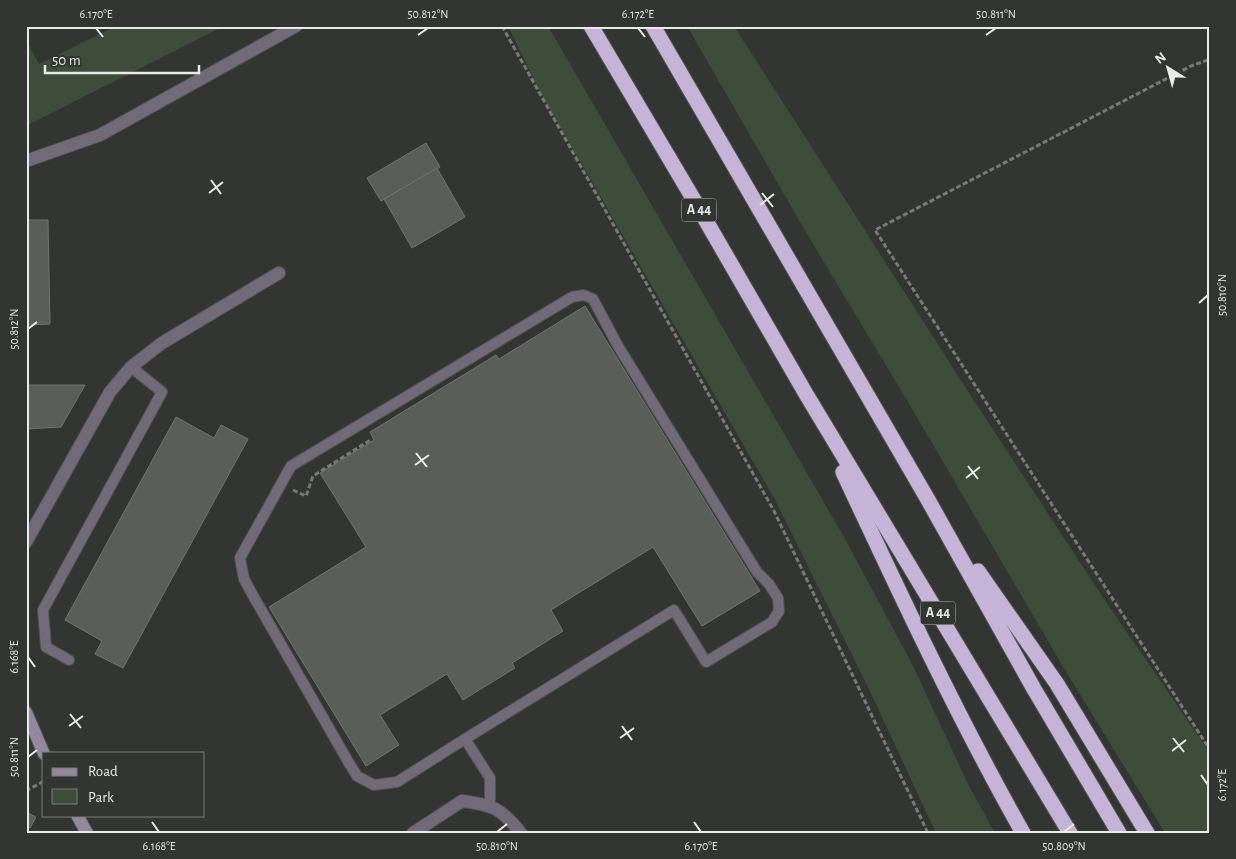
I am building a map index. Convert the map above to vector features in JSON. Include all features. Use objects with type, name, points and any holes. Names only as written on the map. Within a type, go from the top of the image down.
[{"type":"highway","name":"A 44","points":[[591,26],[806,394],[1070,833]]},
{"type":"highway","points":[[653,26],[927,498],[1034,689],[1118,833]]},
{"type":"highway","points":[[806,394],[906,608],[1001,794],[1023,833]]},
{"type":"highway","points":[[927,498],[1057,684],[1147,833]]},
{"type":"street","points":[[26,161],[100,134],[296,26]]},
{"type":"street","points":[[26,542],[110,392],[131,367],[162,343],[279,273]]},
{"type":"street","points":[[26,524],[47,505]]},
{"type":"street","points":[[26,712],[43,752]]},
{"type":"street","points":[[26,737],[42,760]]},
{"type":"street","points":[[413,833],[462,801],[490,805],[510,819],[521,833]]},
{"type":"street","points":[[77,816],[87,833]]},
{"type":"lane","points":[[584,295],[593,299],[618,346],[757,572],[769,584],[778,598],[779,611],[772,622],[706,662],[674,610],[465,739],[398,782],[374,785],[357,776],[244,579],[240,558],[291,466],[572,297],[584,295]]},
{"type":"lane","points":[[69,660],[46,647],[42,610],[162,392],[131,367]]},
{"type":"lane","points":[[465,739],[490,778],[490,805]]},
{"type":"path","points":[[502,26],[774,511],[928,833]]},
{"type":"path","points":[[1208,60],[1190,66],[875,230],[1210,750]]},
{"type":"path","points":[[308,490],[313,476],[372,439]]},
{"type":"path","points":[[26,791],[42,782]]},
{"type":"green space","points":[[116,26],[224,26],[26,126],[26,40],[39,64]]},
{"type":"green space","points":[[508,26],[548,26],[844,537],[912,664],[969,786],[995,833],[936,833],[868,687],[774,498],[539,90]]},
{"type":"green space","points":[[687,26],[734,26],[971,396],[1102,596],[1210,753],[1210,833],[1165,833],[1065,670],[807,234]]},
{"type":"building","points":[[426,143],[440,167],[381,201],[367,178]]},
{"type":"building","points":[[437,168],[465,217],[412,248],[384,199]]},
{"type":"building","points":[[26,220],[48,220],[50,324],[26,325]]},
{"type":"building","points":[[585,306],[760,591],[702,626],[653,547],[551,610],[563,631],[512,663],[515,668],[463,700],[447,674],[380,715],[399,745],[366,766],[269,607],[366,547],[320,473],[374,440],[370,432],[496,355],[499,359]]},
{"type":"building","points":[[26,385],[85,385],[61,427],[26,429]]},
{"type":"building","points":[[176,417],[214,438],[221,425],[248,439],[123,668],[95,654],[102,641],[65,620]]},
{"type":"building","points":[[26,812],[36,817],[30,828],[26,826]]}]
